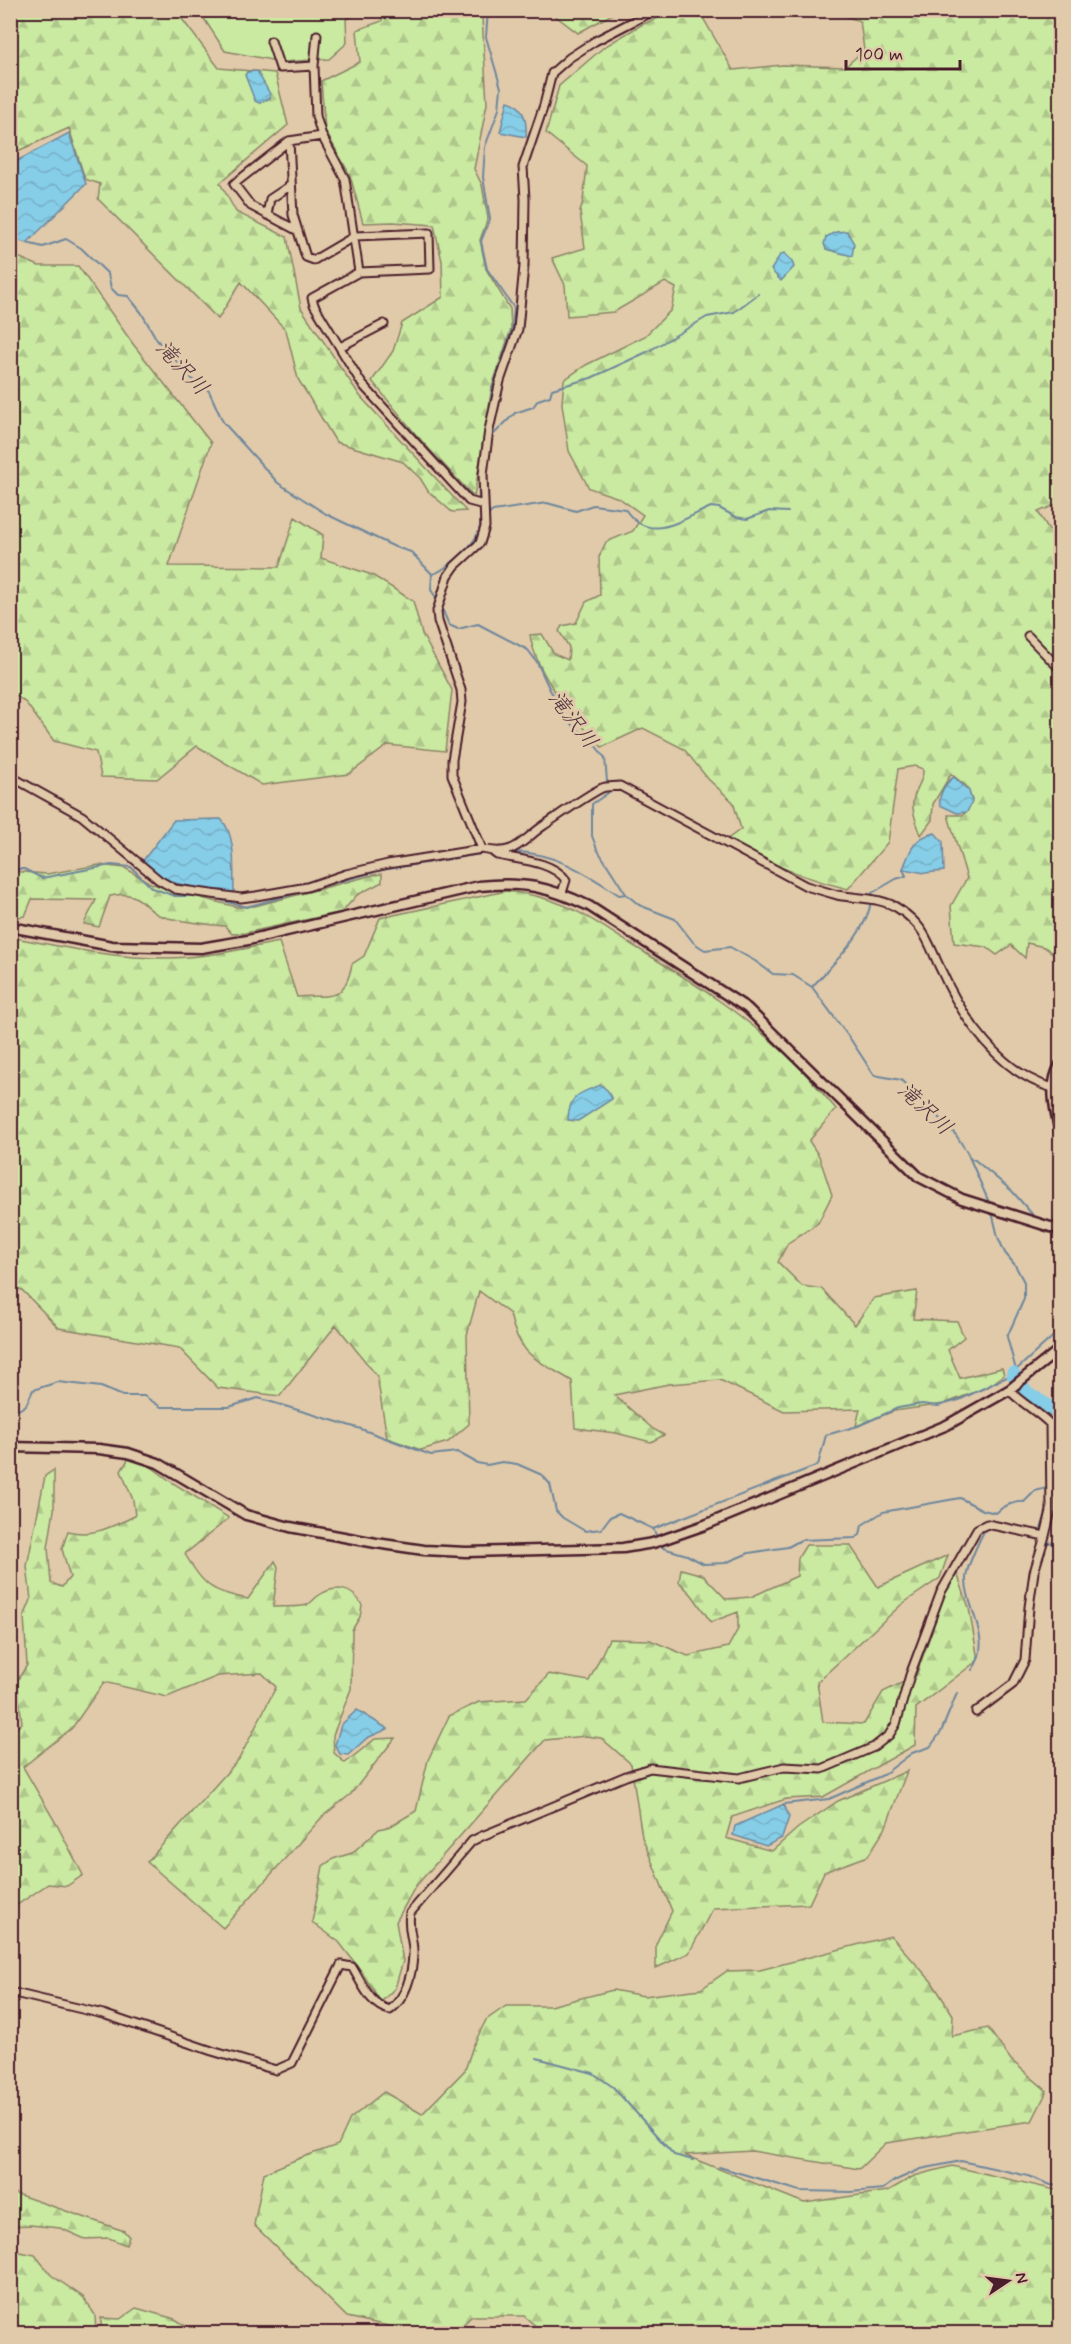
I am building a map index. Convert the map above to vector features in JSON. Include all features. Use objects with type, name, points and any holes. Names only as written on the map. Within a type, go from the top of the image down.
[{"type":"street","points":[[482,849],[452,775],[452,760],[462,702],[461,690],[438,621],[437,611],[448,576],[455,566],[480,543],[485,527],[483,474],[489,430],[500,381],[518,329],[524,266],[523,166],[544,105],[552,73],[568,58],[595,41],[655,10]]},
{"type":"street","points":[[316,35],[314,66],[316,116],[322,136],[345,179],[359,272]]},
{"type":"street","points":[[271,41],[280,68],[314,66]]},
{"type":"street","points":[[298,231],[251,206],[234,184],[289,141],[322,136]]},
{"type":"street","points":[[289,141],[292,215],[306,257],[314,260],[355,236],[429,233],[430,269],[359,272],[312,298],[314,305],[369,393],[469,501],[484,505]]},
{"type":"street","points":[[267,214],[270,199],[291,185]]},
{"type":"street","points":[[340,347],[384,324]]},
{"type":"street","points":[[1028,636],[1060,669]]},
{"type":"street","points":[[10,776],[82,816],[159,880],[175,889],[241,898],[307,887],[346,874],[388,864],[482,849],[497,855],[551,868],[561,873],[566,880],[562,893]]},
{"type":"street","points":[[493,852],[522,845],[541,828],[603,788],[621,786],[806,886],[838,895],[892,904],[925,933],[934,950],[941,972],[973,1026],[1016,1070],[1053,1088]]},
{"type":"street","points":[[10,927],[112,946],[201,948],[478,886],[508,883],[537,886],[562,893],[589,906],[747,1008],[919,1177],[962,1199],[1060,1230]]},
{"type":"street","points":[[1060,1065],[1054,1077],[1053,1088],[1060,1133]]},
{"type":"street","points":[[10,1447],[99,1449],[128,1453],[158,1463],[246,1515],[290,1527],[376,1543],[424,1550],[466,1552],[623,1548],[653,1543],[705,1525],[947,1425],[1009,1390],[1060,1348]]},
{"type":"street","points":[[976,1712],[1013,1684],[1025,1660],[1034,1572],[1051,1511],[1050,1424],[1041,1414],[1016,1398],[1009,1390]]},
{"type":"street","points":[[10,1992],[103,2014],[276,2070],[292,2064],[341,1965],[352,1967],[370,1997],[380,2008],[390,2010],[399,2003],[406,1989],[414,1954],[408,1926],[410,1913],[472,1841],[650,1768],[739,1778],[784,1767],[822,1769],[874,1747],[889,1735],[896,1724],[910,1675],[941,1592],[977,1528],[987,1524],[1045,1536]]},
{"type":"green space","points":[[549,10],[618,11],[578,33]]},
{"type":"green space","points":[[10,11],[176,11],[219,68],[275,73],[288,125],[220,183],[236,212],[287,237],[301,308],[360,396],[466,511],[452,512],[428,491],[420,478],[403,462],[336,442],[298,379],[286,330],[241,282],[218,319],[98,199],[100,184],[85,179],[69,128],[11,154]]},
{"type":"green space","points":[[199,11],[366,11],[346,19],[347,43],[329,59],[282,62],[225,51]]},
{"type":"green space","points":[[383,11],[478,11],[482,17],[487,104],[474,169],[482,185],[488,218],[480,240],[486,269],[510,309],[511,329],[492,387],[474,497],[418,437],[372,381],[393,351],[402,323],[443,297],[442,261],[434,225],[393,222],[363,223],[350,175],[325,130],[321,81],[360,62],[357,30],[382,21]]},
{"type":"green space","points":[[675,11],[699,11],[733,70],[783,65],[845,67],[864,50],[860,21],[839,14],[839,11],[1060,11],[1060,503],[1038,512],[1049,530],[1060,526],[1060,750],[1057,754],[1060,758],[1060,958],[1044,947],[1027,943],[1025,958],[1011,945],[997,955],[986,947],[954,943],[951,906],[967,878],[948,815],[963,815],[972,800],[967,787],[951,774],[933,804],[932,820],[921,835],[914,816],[913,801],[923,769],[915,766],[898,769],[888,842],[848,889],[831,885],[785,869],[725,841],[741,829],[733,802],[708,779],[684,749],[643,728],[602,747],[558,696],[540,666],[530,635],[542,634],[554,654],[568,660],[569,647],[559,631],[562,626],[576,623],[586,602],[600,595],[599,557],[606,542],[633,531],[643,515],[619,498],[589,488],[569,451],[562,404],[564,380],[586,365],[645,336],[671,310],[676,288],[665,282],[614,312],[567,316],[565,285],[552,258],[585,248],[580,212],[587,166],[546,133],[559,86],[604,47],[641,25]]},
{"type":"green space","points":[[11,254],[39,266],[78,266],[133,344],[211,443],[169,566],[279,567],[295,517],[323,535],[321,558],[372,575],[413,601],[422,634],[452,690],[445,751],[388,745],[349,774],[262,785],[197,746],[157,779],[101,777],[96,752],[54,741],[26,703],[11,692]]},
{"type":"green space","points":[[99,865],[125,868],[150,883],[237,907],[255,906],[373,875],[382,874],[382,882],[357,895],[342,912],[245,933],[232,934],[225,926],[164,917],[136,898],[121,894],[110,896],[99,927],[84,924],[96,900],[32,899],[25,916],[11,918],[11,871],[47,874]]},
{"type":"green space","points":[[506,891],[560,903],[588,917],[719,1000],[796,1064],[836,1109],[809,1141],[819,1156],[832,1195],[818,1223],[788,1243],[778,1262],[802,1286],[822,1289],[855,1325],[874,1298],[917,1291],[913,1319],[957,1321],[964,1337],[948,1350],[960,1378],[1002,1368],[1004,1375],[988,1387],[944,1404],[894,1411],[856,1426],[860,1409],[784,1411],[720,1380],[669,1384],[614,1395],[653,1429],[664,1435],[651,1442],[616,1433],[575,1428],[572,1381],[532,1356],[519,1340],[510,1314],[479,1291],[467,1335],[469,1424],[448,1442],[421,1450],[387,1438],[377,1376],[336,1325],[280,1396],[218,1388],[179,1348],[59,1328],[22,1290],[11,1286],[10,937],[90,952],[150,958],[197,956],[279,942],[297,997],[326,996],[339,992],[344,986],[352,964],[364,956],[380,918]]},
{"type":"green space","points":[[129,1458],[150,1466],[229,1518],[185,1554],[198,1574],[210,1586],[248,1599],[275,1561],[278,1567],[273,1607],[307,1605],[324,1592],[337,1589],[349,1592],[358,1599],[362,1605],[360,1617],[352,1630],[351,1689],[333,1735],[334,1753],[345,1763],[375,1739],[395,1738],[351,1794],[323,1816],[223,1928],[147,1862],[239,1759],[276,1687],[262,1673],[218,1676],[167,1697],[104,1682],[72,1728],[23,1767],[83,1875],[67,1886],[48,1884],[11,1907],[11,1733],[22,1723],[17,1681],[27,1665],[24,1617],[31,1600],[27,1566],[45,1476],[54,1470],[54,1510],[48,1548],[51,1583],[62,1587],[70,1577],[62,1549],[68,1531],[94,1532],[135,1516],[133,1500],[121,1471]]},
{"type":"green space","points":[[806,1545],[850,1545],[878,1587],[948,1555],[940,1578],[902,1604],[817,1682],[823,1722],[864,1724],[883,1692],[916,1676],[944,1596],[957,1573],[969,1608],[978,1660],[916,1708],[915,1745],[823,1797],[786,1799],[732,1817],[726,1838],[772,1851],[798,1828],[838,1801],[907,1771],[885,1829],[868,1856],[824,1872],[809,1904],[713,1908],[689,1953],[656,1968],[656,1944],[672,1911],[642,1837],[631,1764],[601,1738],[586,1736],[545,1740],[415,1887],[396,1922],[403,1961],[395,1988],[381,2002],[339,1942],[312,1922],[323,1866],[333,1859],[352,1853],[379,1829],[391,1826],[416,1811],[428,1760],[449,1716],[479,1702],[526,1699],[549,1674],[589,1681],[609,1639],[650,1640],[688,1656],[728,1647],[738,1629],[738,1612],[711,1622],[692,1595],[679,1582],[681,1569],[703,1575],[726,1599],[751,1597],[797,1576],[798,1558]]},
{"type":"green space","points":[[891,1936],[932,1982],[953,2015],[952,2036],[988,2028],[1011,2060],[1047,2091],[1032,2121],[886,2143],[859,2169],[752,2151],[684,2155],[804,2203],[888,2191],[914,2176],[952,2166],[1060,2191],[1060,2333],[545,2334],[524,2316],[472,2316],[454,2333],[421,2333],[347,2317],[254,2225],[264,2173],[338,2145],[350,2119],[384,2092],[422,2114],[465,2070],[473,2046],[486,2020],[506,2006],[550,2006],[613,1990],[644,1996],[701,1989],[727,1971],[760,1970]]},
{"type":"green space","points":[[11,2192],[124,2231],[129,2237],[126,2245],[109,2238],[85,2239],[60,2228],[11,2226]]},
{"type":"green space","points":[[10,2250],[35,2255],[51,2275],[83,2297],[95,2315],[96,2333],[11,2333]]},
{"type":"green space","points":[[136,2308],[175,2319],[197,2333],[101,2333],[101,2318],[120,2319]]},
{"type":"water","points":[[257,71],[270,94],[270,98],[259,103],[255,101],[245,75],[247,72]]},
{"type":"water","points":[[508,101],[521,110],[526,126],[526,137],[500,132]]},
{"type":"water","points":[[69,133],[86,184],[27,243],[11,239],[11,164]]},
{"type":"water","points":[[847,231],[854,244],[852,256],[826,249],[824,244],[826,237],[836,232]]},
{"type":"water","points":[[784,253],[792,261],[794,267],[781,281],[771,270],[780,255]]},
{"type":"water","points":[[954,777],[969,791],[972,802],[967,812],[957,813],[940,805],[943,789]]},
{"type":"water","points":[[221,819],[230,834],[232,844],[234,893],[230,895],[170,882],[157,876],[142,862],[174,820]]},
{"type":"water","points":[[935,833],[943,842],[944,871],[925,873],[903,869],[917,841]]},
{"type":"water","points":[[601,1085],[612,1099],[578,1121],[568,1120],[573,1100],[581,1093]]},
{"type":"water","points":[[357,1710],[388,1729],[367,1738],[348,1755],[340,1754],[335,1745],[341,1725]]},
{"type":"water","points":[[784,1804],[789,1817],[782,1838],[766,1846],[733,1835],[735,1826]]},
{"type":"waterway","points":[[488,10],[486,37],[501,88],[499,109],[485,147],[483,177],[490,219],[481,241],[487,269],[514,308],[512,330],[493,386],[488,419]]},
{"type":"waterway","name":"滝沢川","points":[[27,243],[43,247],[66,239],[81,248],[108,274],[111,288],[118,295],[128,296],[141,312],[157,340],[195,382],[209,391],[223,422],[278,483],[326,514],[395,547],[411,552],[432,574],[431,590],[437,599]]},
{"type":"waterway","points":[[490,438],[515,413],[533,407],[538,400],[550,396],[552,389],[591,378],[647,352],[707,317],[734,312],[758,294]]},
{"type":"waterway","points":[[432,574],[442,570],[456,559],[476,537],[481,519],[480,473]]},
{"type":"waterway","points":[[487,516],[493,511],[547,503],[576,511],[593,505],[625,509],[634,520],[644,526],[655,528],[676,523],[711,507],[747,519],[769,511],[788,512]]},
{"type":"waterway","name":"滝沢川","points":[[440,604],[449,625],[458,629],[478,624],[528,650],[537,662],[550,690],[575,728],[588,736],[605,758],[608,793],[592,804],[592,836],[597,849],[626,894],[639,905],[675,919],[693,942],[705,950],[730,947],[773,974],[793,975],[812,987],[874,1075],[901,1080],[956,1135],[967,1152],[991,1207]]},
{"type":"waterway","points":[[511,852],[555,859],[581,871],[619,895],[626,894]]},
{"type":"waterway","points":[[210,897],[246,907],[382,870],[487,853]]},
{"type":"waterway","points":[[10,869],[24,869],[42,878],[111,865],[131,867],[152,888],[175,896],[201,896]]},
{"type":"waterway","points":[[872,896],[872,893],[906,876],[903,869]]},
{"type":"waterway","points":[[812,987],[855,937],[868,914],[871,902]]},
{"type":"waterway","points":[[970,1158],[1012,1191],[1032,1214]]},
{"type":"waterway","points":[[10,1416],[26,1405],[33,1390],[58,1382],[101,1387],[123,1396],[144,1396],[161,1407],[229,1407],[258,1398],[361,1429],[431,1455],[457,1452],[477,1463],[517,1464],[542,1475],[550,1484],[556,1511],[585,1531],[601,1529],[610,1517],[619,1513],[653,1529],[818,1465],[826,1435],[858,1426],[898,1408],[922,1404],[938,1406],[959,1400],[1013,1374],[1016,1370],[1007,1337],[1024,1299],[1024,1282],[1005,1253],[998,1237],[992,1212]]},
{"type":"waterway","points":[[1016,1370],[1060,1330]]},
{"type":"waterway","name":"滝沢川","points":[[1013,1374],[1027,1393],[1060,1414]]},
{"type":"waterway","points":[[653,1529],[663,1548],[687,1555],[704,1564],[725,1563],[749,1553],[788,1547],[801,1540],[855,1538],[860,1535],[862,1525],[883,1512],[960,1498],[983,1510],[996,1513],[1009,1504],[1024,1502],[1035,1491],[1047,1488],[1047,1509],[1040,1533]]},
{"type":"waterway","points":[[972,1670],[978,1659],[980,1637],[967,1592],[966,1576],[985,1529],[998,1530]]},
{"type":"waterway","points":[[1047,1541],[1049,1543],[1060,1541]]},
{"type":"waterway","points":[[784,1804],[829,1799],[883,1775],[912,1753],[930,1747],[941,1732],[957,1693]]},
{"type":"waterway","points":[[537,2058],[593,2073],[613,2087],[674,2155],[693,2160]]},
{"type":"waterway","points":[[719,2167],[800,2191],[851,2192],[883,2189],[894,2181],[921,2169],[961,2161],[1028,2176],[1060,2186]]}]
